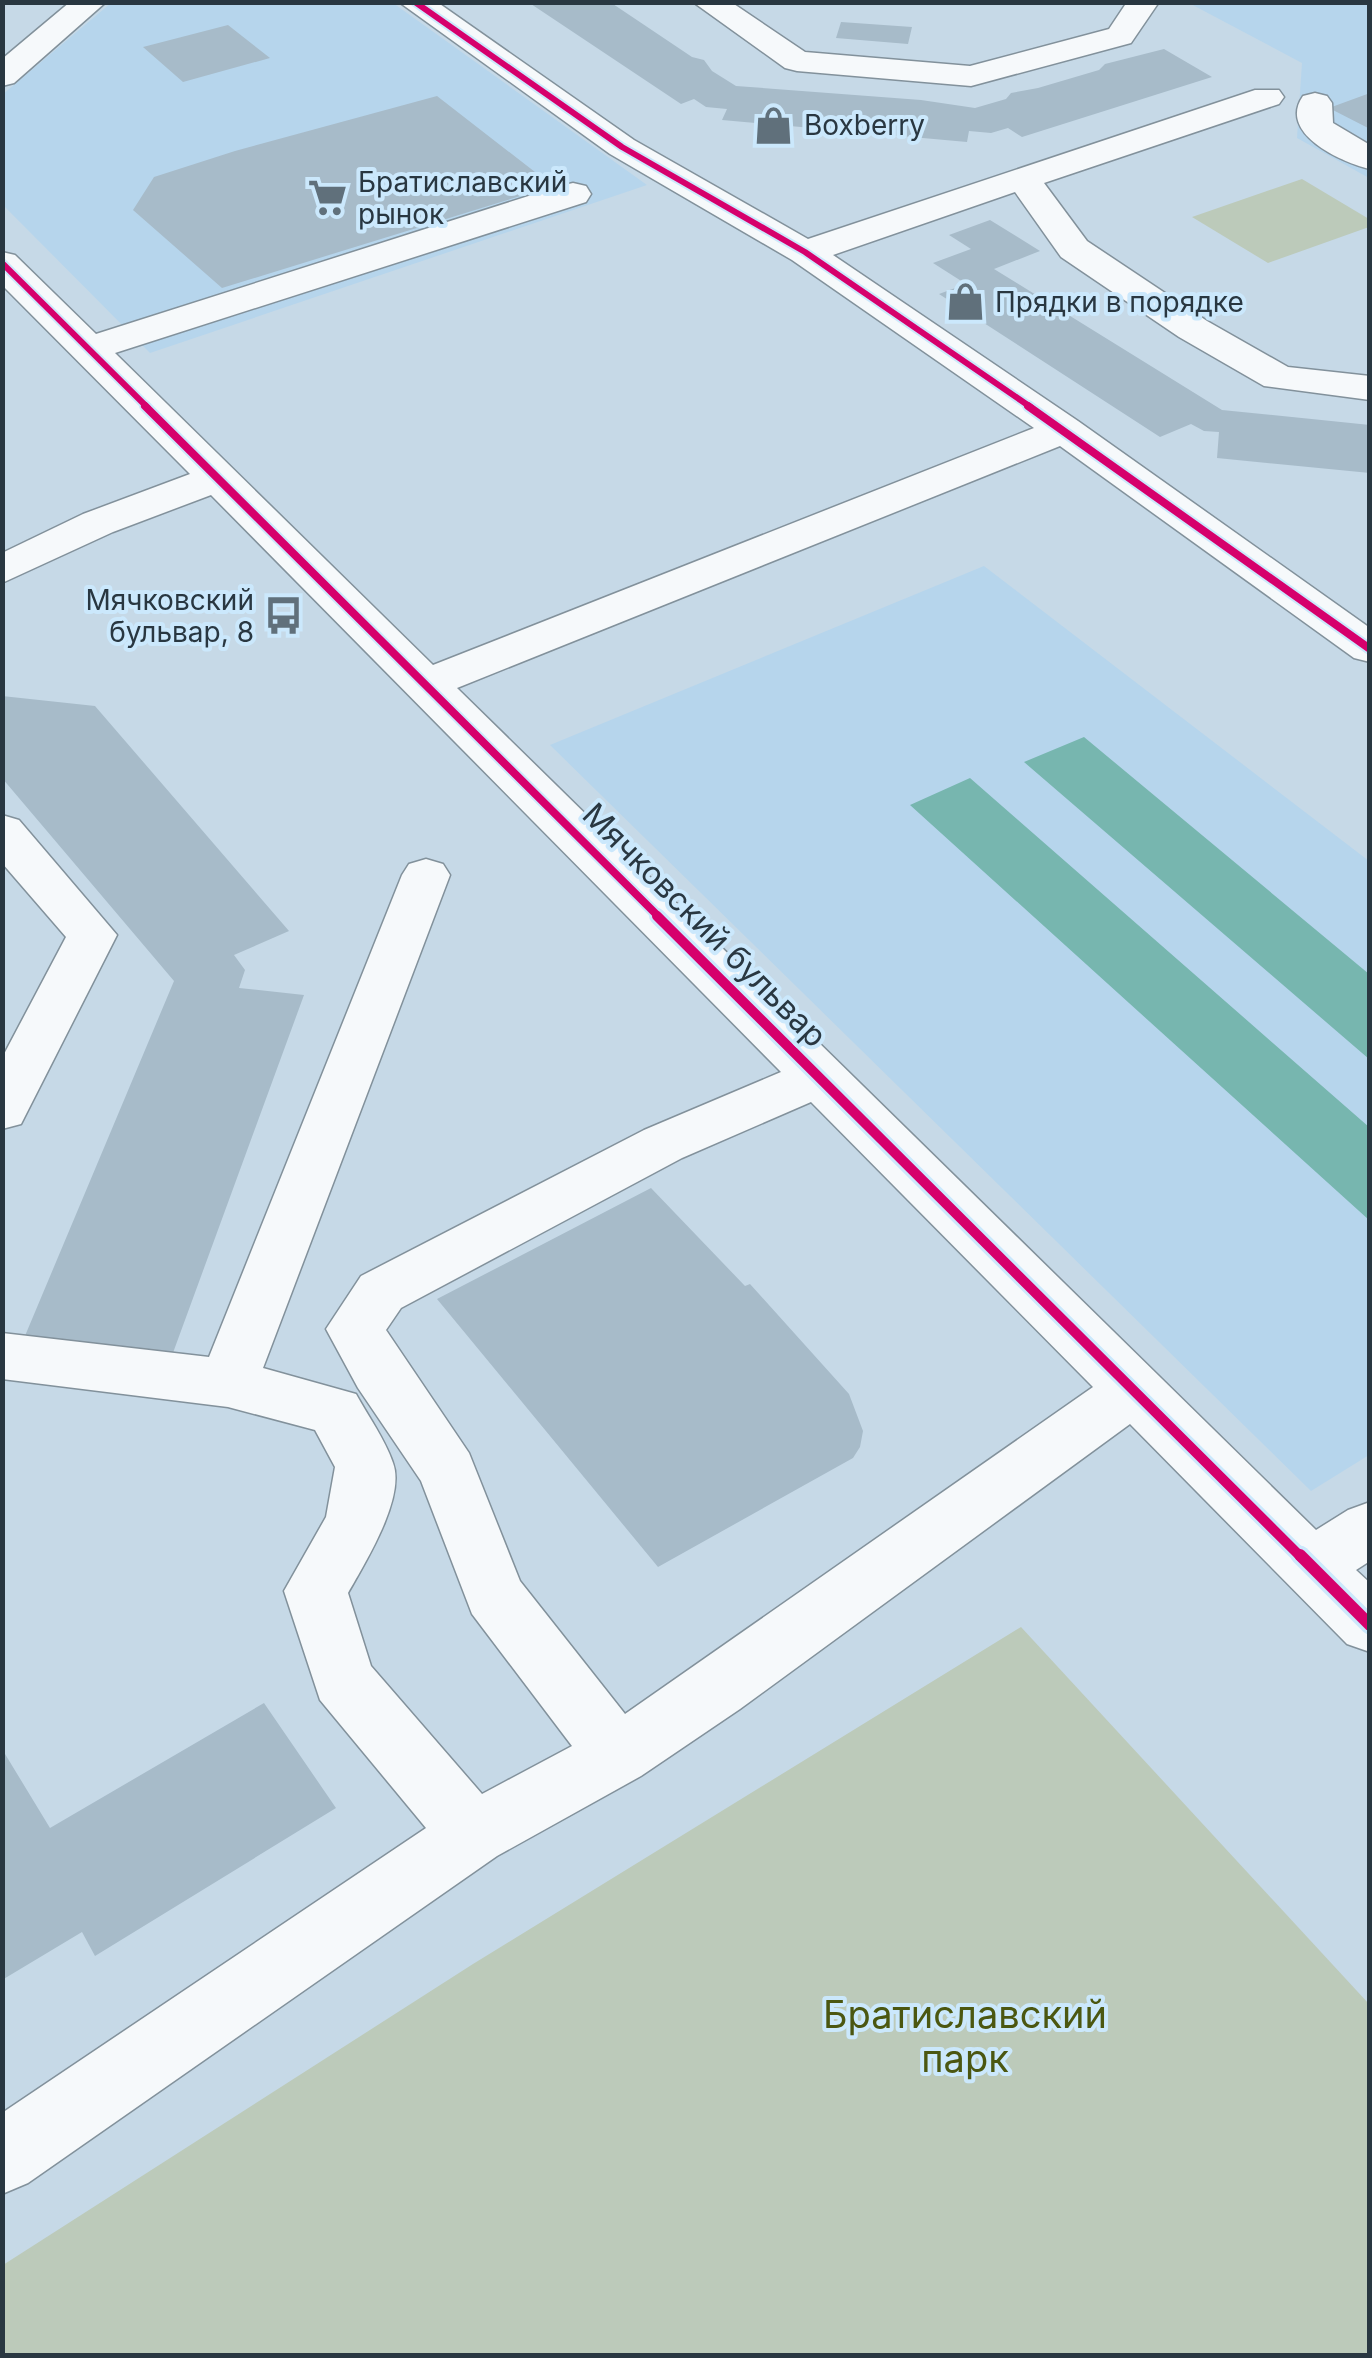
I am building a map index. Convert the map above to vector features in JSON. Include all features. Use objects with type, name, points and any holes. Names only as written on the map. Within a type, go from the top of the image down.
[{"type":"street","points":[[2,76],[90,2]]},
{"type":"street","points":[[414,2],[622,147],[804,252],[1064,430],[1370,649]]},
{"type":"street","points":[[709,2],[797,62],[971,76],[1120,36],[1143,2]]},
{"type":"street","points":[[804,252],[1267,97]]},
{"type":"street","points":[[1315,102],[1314,124],[1328,137],[1370,159]]},
{"type":"street","points":[[1023,178],[1074,250],[1193,330],[1278,378],[1370,388]]},
{"type":"street","points":[[88,349],[573,194]]},
{"type":"street","name":"Мячковский бульвар","points":[[2,263],[1370,1625]]},
{"type":"street","points":[[427,684],[1064,430]]},
{"type":"street","points":[[2,570],[98,522],[216,479]]},
{"type":"street","points":[[2,831],[92,935],[2,1110]]},
{"type":"street","points":[[228,1383],[426,875]]},
{"type":"street","points":[[618,1754],[494,1595],[448,1471],[355,1329],[381,1292],[663,1144],[822,1076]]},
{"type":"street","points":[[2,1356],[228,1383],[335,1412],[365,1467],[356,1521],[316,1591],[343,1680],[473,1834]]},
{"type":"street","points":[[2,2157],[473,1834],[618,1754],[717,1689],[1134,1389]]},
{"type":"street","points":[[1311,1566],[1370,1528]]},
{"type":"shaded area","points":[[1187,2],[1369,3],[1369,178],[1297,138],[1302,63]]},
{"type":"shaded area","points":[[111,3],[393,3],[647,185],[150,353],[3,205],[2,95]]},
{"type":"shaded area","points":[[984,566],[1369,861],[1369,1455],[1311,1491],[550,745]]},
{"type":"shaded area","points":[[1084,737],[1369,974],[1369,1059],[1024,762]]},
{"type":"shaded area","points":[[970,778],[1369,1127],[1369,1220],[910,805]]},
{"type":"green space","points":[[1302,179],[1369,219],[1369,227],[1268,263],[1192,217]]},
{"type":"green space","name":"Братиславский парк","points":[[1021,1627],[1369,2004],[1369,2355],[3,2355],[3,2265],[473,1964]]},
{"type":"building","points":[[610,2],[692,57],[704,60],[712,71],[736,86],[921,100],[975,108],[1006,99],[1011,93],[1164,49],[1212,77],[1022,137],[1008,128],[991,133],[969,131],[967,142],[722,120],[727,109],[706,107],[694,99],[681,104],[531,4]]},
{"type":"building","points":[[841,22],[912,27],[908,44],[836,38]]},
{"type":"building","points":[[228,25],[270,58],[183,82],[143,47]]},
{"type":"building","points":[[1370,93],[1370,129],[1329,108]]},
{"type":"building","name":"Братиславский рынок","points":[[437,96],[553,186],[222,288],[133,210],[154,177]]},
{"type":"building","points":[[990,220],[1040,251],[994,269],[1222,410],[1370,425],[1370,473],[1217,458],[1219,432],[1204,431],[1191,424],[1160,437],[939,294],[966,284],[933,263],[971,249],[949,235]]},
{"type":"building","points":[[2,696],[95,706],[289,931],[234,955],[245,970],[239,988],[304,995],[170,1361],[22,1343],[174,981],[2,778]]},
{"type":"building","points":[[651,1188],[745,1286],[750,1284],[849,1394],[863,1431],[853,1458],[658,1567],[437,1299]]},
{"type":"building","points":[[264,1703],[336,1808],[95,1956],[82,1932],[2,1980],[2,1749],[50,1828]]},
{"type":"cycle path","points":[[415,2],[622,147],[805,252],[1064,430],[1370,649]]},
{"type":"cycle path","points":[[2,263],[1370,1625]]},
{"type":"place","name":"Boxberry","points":[[774,125]]},
{"type":"place","name":"Братиславский рынок","points":[[328,198]]},
{"type":"place","name":"Прядки в порядке","points":[[965,302]]},
{"type":"place","name":"Мячковский бульвар, 8","points":[[284,616]]}]
